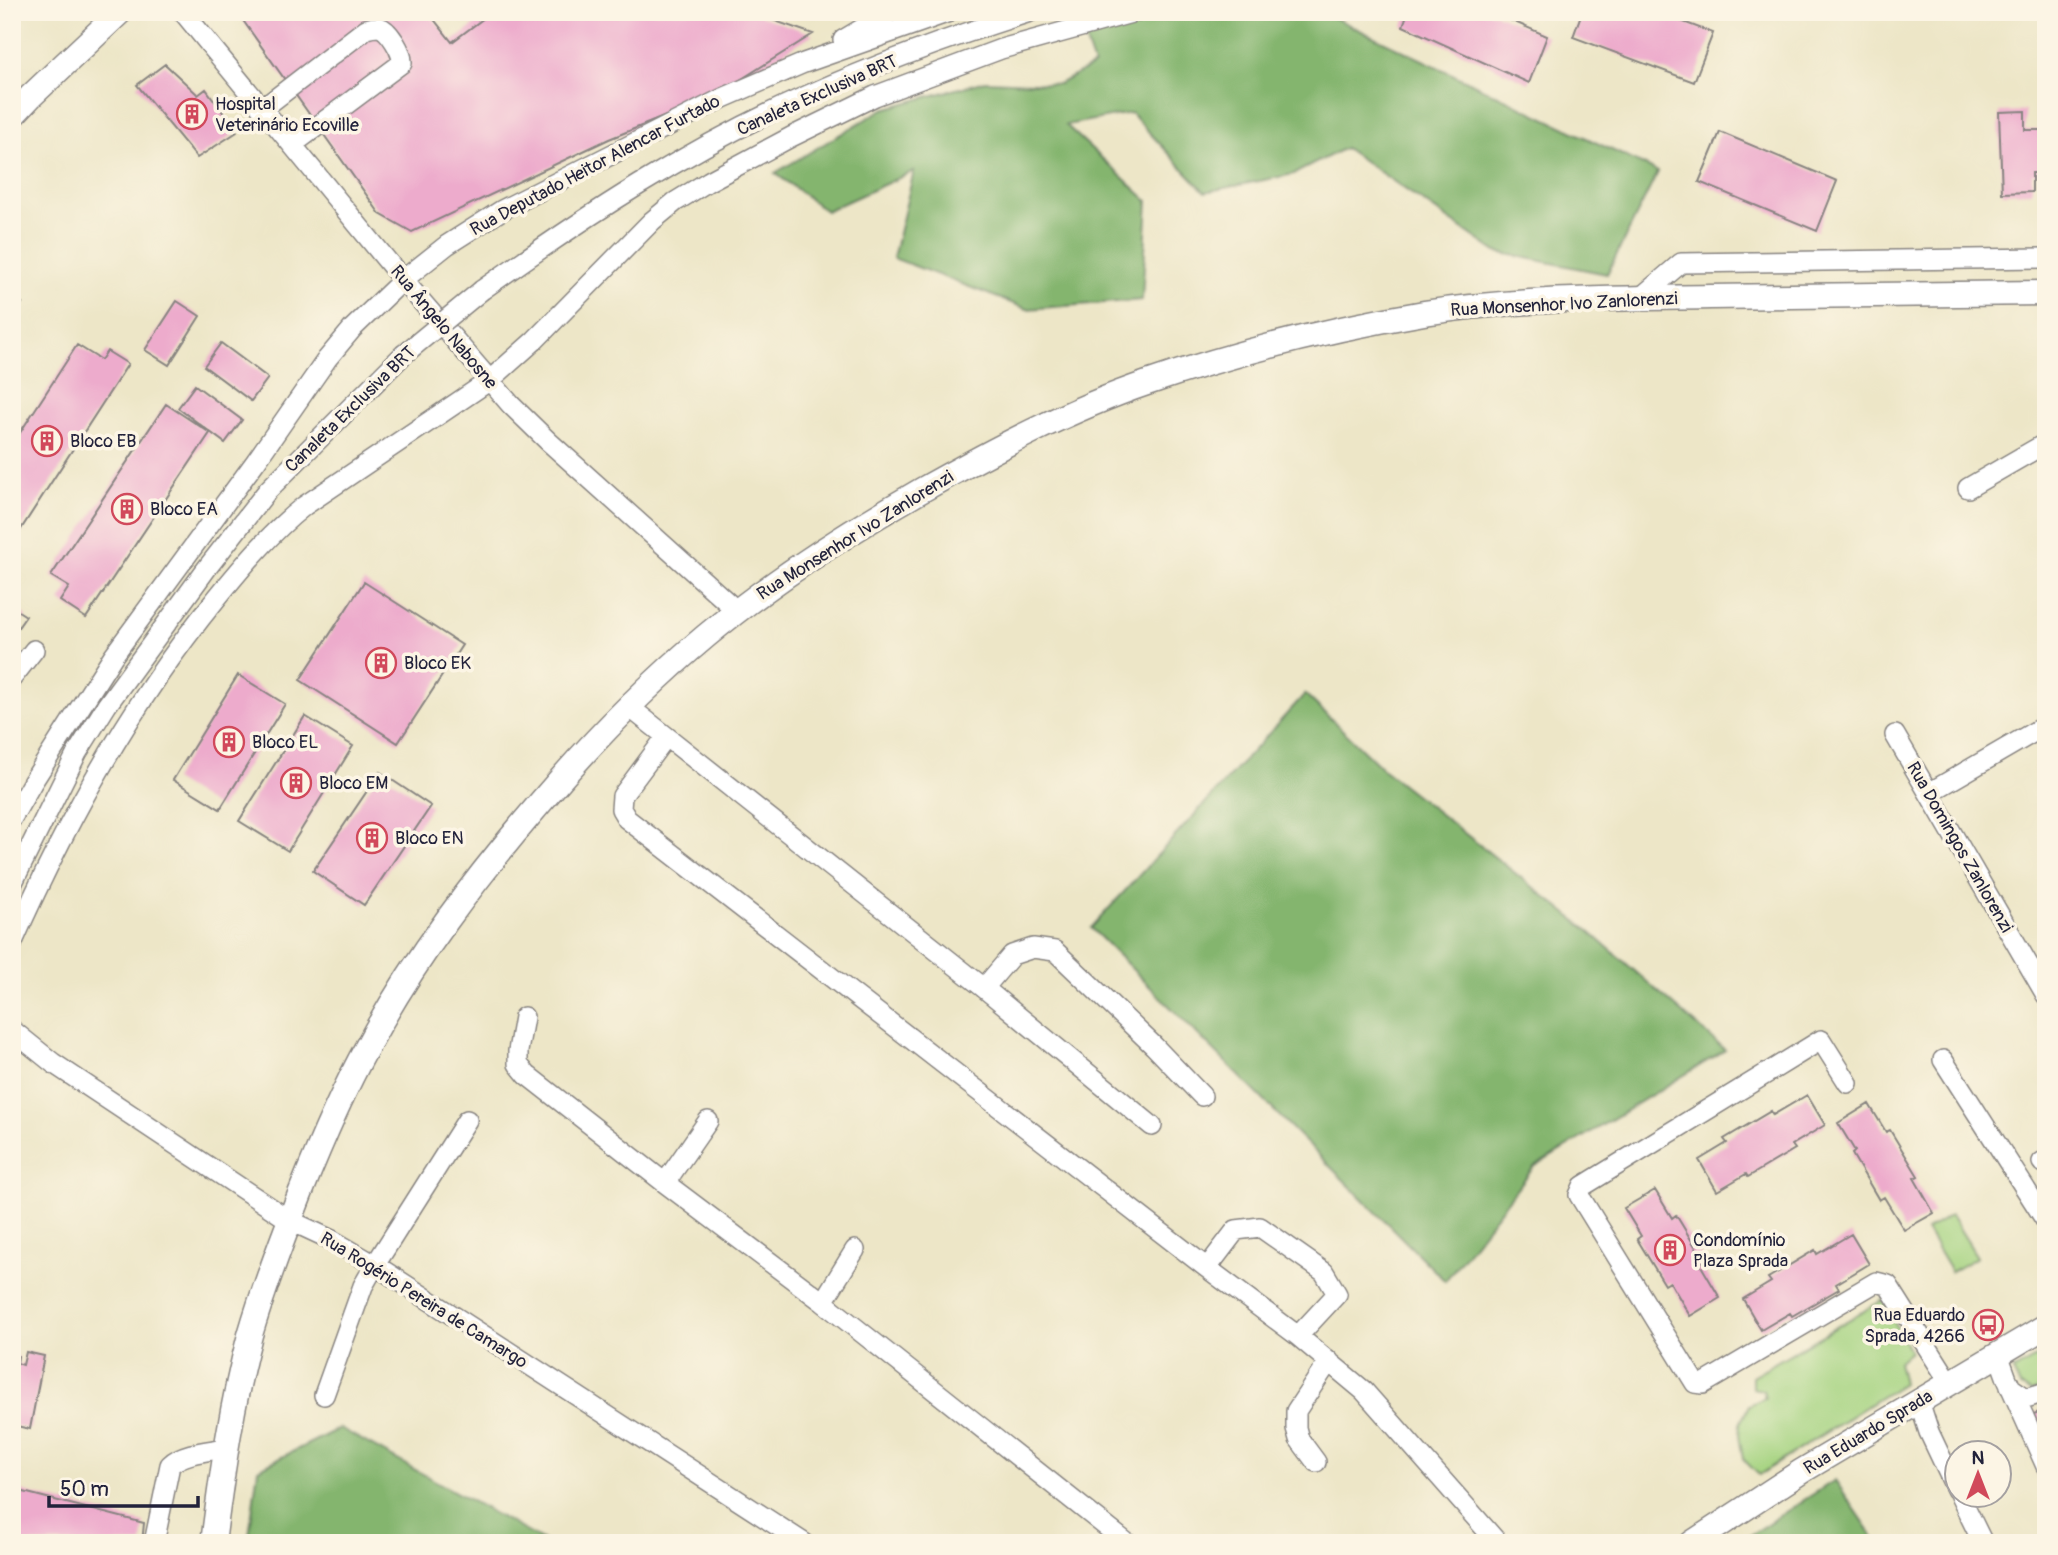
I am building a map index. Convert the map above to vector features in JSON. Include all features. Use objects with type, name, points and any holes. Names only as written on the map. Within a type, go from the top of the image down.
[{"type":"main road","points":[[12,116],[120,12]]},
{"type":"main road","name":"Rua Monsenhor Ivo Zanlorenzi","points":[[213,1543],[227,1448],[250,1337],[289,1220],[325,1134],[389,1007],[465,895],[590,745],[666,670],[737,611],[820,552],[981,456],[1058,420],[1142,384],[1326,332],[1427,313],[1518,303],[1640,298],[2046,293]]},
{"type":"main road","name":"Rua Eduardo Sprada","points":[[1692,1543],[1775,1488],[2046,1325]]},
{"type":"street","name":"Rua Ângelo Nabosne","points":[[183,12],[489,381],[548,441],[737,611]]},
{"type":"street","points":[[804,64],[890,12]]},
{"type":"street","name":"Rua Deputado Heitor Alencar Furtado","points":[[12,818],[113,656],[262,453],[327,359],[353,328],[403,280],[447,245],[502,210],[723,98],[804,64],[949,12]]},
{"type":"street","name":"Canaleta Exclusiva BRT","points":[[12,884],[77,753],[107,705],[174,613],[268,490],[403,355],[482,290],[541,248],[672,165],[741,127],[853,75],[1030,12]]},
{"type":"street","points":[[12,944],[54,852],[93,778],[151,685],[246,562],[280,526],[304,506],[489,381],[535,340],[652,221],[675,202],[709,181],[791,136],[875,96],[1001,49],[1135,12]]},
{"type":"street","points":[[262,109],[366,29],[378,27],[386,31],[402,56],[402,62],[292,145]]},
{"type":"street","points":[[1640,298],[1681,263],[2046,258]]},
{"type":"street","points":[[1968,488],[2046,443]]},
{"type":"street","points":[[12,678],[34,650]]},
{"type":"street","points":[[628,706],[984,988],[1153,1126]]},
{"type":"street","points":[[1929,793],[2046,725]]},
{"type":"street","name":"Rua Domingos Zanlorenzi","points":[[1895,734],[2046,995]]},
{"type":"street","points":[[666,737],[622,796],[621,809],[627,819],[1329,1361],[1364,1391],[1498,1543]]},
{"type":"street","points":[[984,988],[1012,955],[1033,948],[1055,951],[1202,1096]]},
{"type":"street","points":[[524,1017],[518,1065],[527,1075],[823,1302],[1127,1543]]},
{"type":"street","name":"Rua Rogério Pereira de Camargo","points":[[12,1030],[53,1063],[289,1220],[332,1240],[374,1265],[804,1543]]},
{"type":"street","points":[[1848,1083],[1821,1040],[1583,1186],[1579,1195],[1695,1383],[1703,1384],[1876,1282],[1888,1285],[1950,1383]]},
{"type":"street","points":[[1943,1060],[2046,1221]]},
{"type":"street","points":[[324,1395],[363,1286],[467,1120]]},
{"type":"street","points":[[666,1183],[708,1121]]},
{"type":"street","points":[[1207,1268],[1236,1230],[1260,1227],[1324,1272],[1337,1294],[1298,1336]]},
{"type":"street","points":[[823,1302],[855,1250]]},
{"type":"street","points":[[1998,1354],[2046,1466]]},
{"type":"street","points":[[1316,1462],[1299,1439],[1296,1411],[1329,1361]]},
{"type":"street","points":[[2010,1387],[2026,1398],[2046,1392]]},
{"type":"street","points":[[1919,1401],[1942,1459]]},
{"type":"street","points":[[154,1543],[170,1465],[175,1460],[227,1448]]},
{"type":"street","points":[[1967,1510],[1983,1543]]},
{"type":"green space","points":[[1202,12],[1322,12],[1658,172],[1607,274],[1496,252],[1345,148],[1294,174],[1205,192],[1131,113],[1066,125],[1148,201],[1142,300],[1027,309],[893,258],[914,171],[826,211],[775,173],[883,109],[985,81],[1059,84],[1094,65],[1084,36]]},
{"type":"green space","points":[[1305,694],[1384,770],[1589,931],[1725,1050],[1534,1167],[1445,1281],[1091,928]]},
{"type":"green space","points":[[1951,1215],[1977,1257],[1951,1272],[1926,1230]]},
{"type":"green space","points":[[1883,1300],[1910,1352],[1898,1362],[1903,1383],[1759,1475],[1743,1459],[1739,1436],[1740,1424],[1749,1405],[1765,1398],[1763,1390],[1752,1388],[1752,1376]]},
{"type":"green space","points":[[2046,1352],[2046,1386],[2032,1392],[2020,1387],[2013,1371]]},
{"type":"green space","points":[[340,1428],[547,1543],[248,1543],[258,1469]]},
{"type":"green space","points":[[1835,1480],[1878,1543],[1739,1542]]},
{"type":"building","points":[[237,12],[428,12],[452,42],[492,12],[749,12],[813,34],[713,97],[609,139],[412,232],[380,214]]},
{"type":"building","points":[[1408,12],[1492,12],[1547,36],[1529,83],[1403,26]]},
{"type":"building","points":[[1582,12],[1657,12],[1713,33],[1694,82],[1573,37]]},
{"type":"building","name":"Hospital Veterinário Ecoville","points":[[165,64],[198,95],[206,89],[237,132],[197,158],[137,85]]},
{"type":"building","points":[[2025,111],[2025,130],[2046,130],[2046,173],[2032,173],[2032,192],[2002,193],[1999,112]]},
{"type":"building","points":[[1720,132],[1837,181],[1817,231],[1699,182]]},
{"type":"building","points":[[12,296],[22,303],[12,316]]},
{"type":"building","points":[[177,301],[200,316],[169,365],[145,350]]},
{"type":"building","points":[[221,343],[268,378],[251,401],[204,366]]},
{"type":"building","name":"Bloco EB","points":[[77,345],[101,360],[107,351],[128,364],[12,543],[12,445]]},
{"type":"building","points":[[195,385],[242,420],[225,443],[178,408]]},
{"type":"building","name":"Bloco EA","points":[[166,404],[210,433],[86,618],[60,601],[69,587],[51,576]]},
{"type":"building","name":"Bloco EK","points":[[364,582],[462,645],[398,743],[300,680]]},
{"type":"building","points":[[12,607],[26,616],[12,636]]},
{"type":"building","name":"Bloco EL","points":[[238,675],[285,704],[220,809],[173,780]]},
{"type":"building","name":"Bloco EM","points":[[305,716],[353,746],[288,851],[239,821]]},
{"type":"building","name":"Bloco EN","points":[[380,772],[431,806],[364,905],[313,871]]},
{"type":"building","name":"Condomínio Plaza Sprada","points":[[1807,1095],[1825,1125],[1792,1145],[1795,1149],[1748,1177],[1746,1174],[1717,1191],[1699,1160],[1727,1143],[1724,1139],[1771,1111],[1773,1115]]},
{"type":"building","points":[[1869,1104],[1886,1132],[1890,1130],[1918,1176],[1914,1178],[1934,1213],[1904,1230],[1884,1197],[1879,1200],[1852,1154],[1855,1151],[1838,1123]]},
{"type":"building","name":"Condomínio Plaza Sprada","points":[[1655,1190],[1672,1218],[1676,1215],[1704,1261],[1700,1264],[1720,1298],[1690,1316],[1670,1282],[1665,1285],[1637,1239],[1641,1236],[1624,1208]]},
{"type":"building","name":"Condomínio Plaza Sprada","points":[[1851,1234],[1869,1264],[1836,1284],[1839,1289],[1761,1330],[1743,1299],[1771,1282],[1768,1278],[1815,1250],[1817,1254]]},
{"type":"building","points":[[26,1352],[44,1356],[30,1429],[12,1425],[12,1355],[18,1356],[17,1363],[23,1365]]},
{"type":"building","points":[[2046,1409],[2046,1453],[2029,1416]]},
{"type":"building","points":[[12,1489],[144,1523],[142,1543],[12,1543]]},
{"type":"place","name":"Hospital Veterinário Ecoville","points":[[192,114]]},
{"type":"place","name":"Bloco EB","points":[[47,441]]},
{"type":"place","name":"Bloco EA","points":[[127,509]]},
{"type":"place","name":"Bloco EK","points":[[381,663]]},
{"type":"place","name":"Bloco EL","points":[[229,742]]},
{"type":"place","name":"Bloco EM","points":[[296,783]]},
{"type":"place","name":"Bloco EN","points":[[372,838]]},
{"type":"place","name":"Condomínio Plaza Sprada","points":[[1670,1250]]},
{"type":"place","name":"Rua Eduardo Sprada, 4266","points":[[1988,1325]]}]
